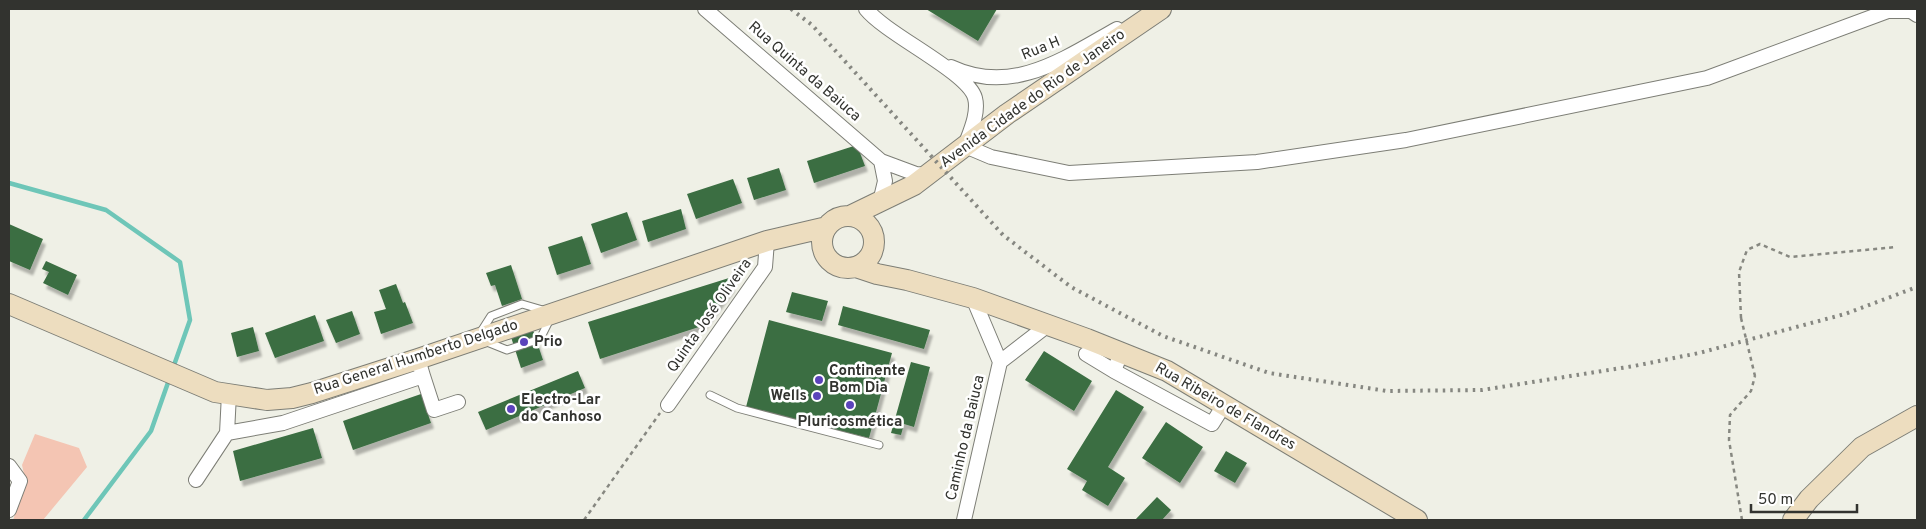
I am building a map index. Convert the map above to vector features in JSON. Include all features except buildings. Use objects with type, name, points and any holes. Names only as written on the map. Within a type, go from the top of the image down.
[{"type":"main road","name":"Avenida Cidade do Rio de Janeiro","points":[[905,190],[1063,74],[1161,9]]},
{"type":"main road","points":[[825,254],[822,240],[827,227],[834,221],[841,217],[850,216],[905,190]]},
{"type":"main road","points":[[856,267],[863,264],[874,248],[884,211],[905,190]]},
{"type":"main road","name":"Rua Ribeiro de Flandres","points":[[850,216],[865,222],[870,228],[874,248],[907,280]]},
{"type":"main road","name":"Rua General Humberto Delgado","points":[[9,304],[215,392],[266,400],[292,398],[420,367],[478,338],[767,242],[827,227]]},
{"type":"main road","name":"Rua Ribeiro de Flandres","points":[[767,242],[798,246],[825,254],[835,265],[849,268],[856,267],[973,298],[1048,325],[1118,362],[1167,371],[1418,520]]},
{"type":"main road","points":[[1793,520],[1809,499],[1862,447],[1917,416]]},
{"type":"street","name":"Rua Quinta da Baiuca","points":[[705,9],[882,161],[916,174],[927,175]]},
{"type":"street","name":"Rua H","points":[[866,9],[895,34],[932,58],[969,87],[975,98],[975,112],[965,146]]},
{"type":"street","name":"Rua H","points":[[932,58],[960,71],[986,78],[1013,77],[1054,64],[1153,9]]},
{"type":"street","points":[[965,146],[990,157],[1069,173],[1257,162],[1406,140],[1707,78],[1888,11],[1911,11],[1917,15]]},
{"type":"street","points":[[880,202],[885,181],[882,161]]},
{"type":"street","name":"Quinta José Oliveira","points":[[668,405],[765,267],[767,242]]},
{"type":"street","name":"Caminho da Baiuca","points":[[964,520],[1000,362],[973,298]]},
{"type":"street","name":"Caminho da Baiuca","points":[[1000,362],[1048,325]]},
{"type":"street","points":[[1086,354],[1118,362]]},
{"type":"street","points":[[227,434],[283,423],[420,367],[434,410],[458,402]]},
{"type":"street","points":[[196,480],[227,434],[229,394]]},
{"type":"street","points":[[9,466],[20,480],[9,510]]},
{"type":"lane","points":[[710,395],[737,408],[879,445]]},
{"type":"path","points":[[1742,520],[1729,440],[1730,415],[1752,391],[1755,376],[1741,318],[1739,272],[1747,250],[1760,244],[1790,257],[1897,247]]},
{"type":"path","points":[[584,520],[658,415],[668,405]]},
{"type":"shaded area","points":[[35,434],[79,448],[87,467],[43,520],[13,520],[26,483],[22,465]]},
{"type":"waterway","points":[[9,183],[106,210],[180,262],[190,320],[173,368]]},
{"type":"waterway","points":[[84,520],[151,431],[170,377]]},
{"type":"railway","points":[[791,9],[812,25],[1003,235],[1071,287],[1163,336],[1269,373],[1387,391],[1482,390],[1634,366],[1699,353],[1845,314],[1917,287]]},
{"type":"place","name":"Prio","points":[[524,342]]},
{"type":"place","name":"Continente Bom Dia","points":[[819,380]]},
{"type":"place","name":"Wells","points":[[817,396]]},
{"type":"place","name":"Pluricosmética","points":[[850,405]]},
{"type":"place","name":"Electro-Lar do Canhoso","points":[[511,409]]}]
